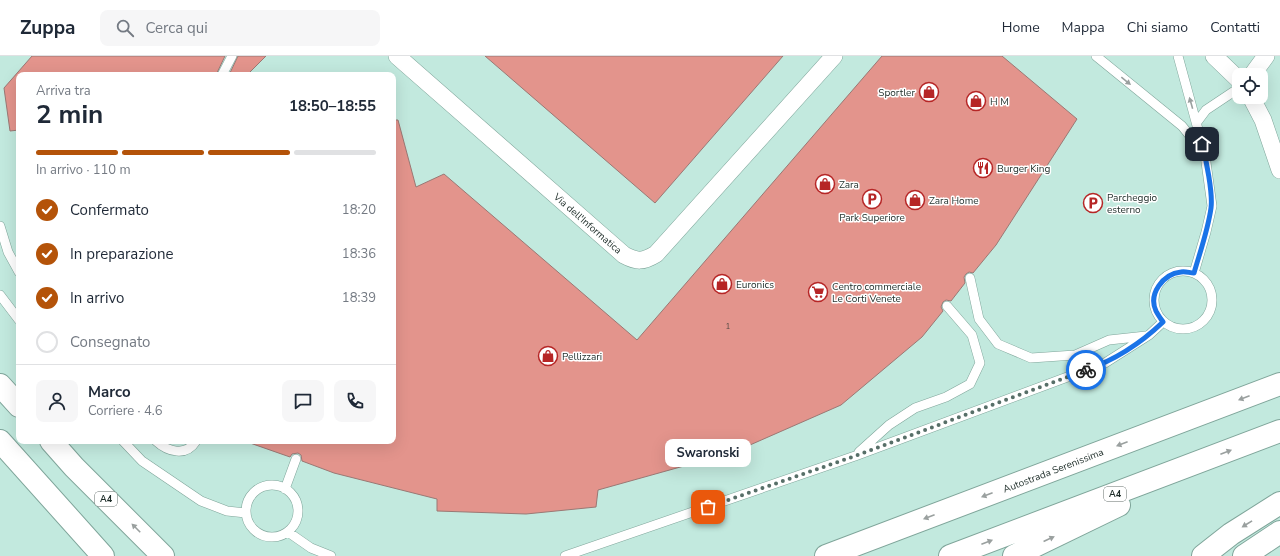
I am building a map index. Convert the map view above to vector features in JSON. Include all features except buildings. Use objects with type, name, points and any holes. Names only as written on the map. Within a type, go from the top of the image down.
[{"type":"highway","name":"Autostrada Serenissima","points":[[826,556],[1280,384]]},
{"type":"highway","points":[[0,385],[16,403]]},
{"type":"highway","name":"A4","points":[[950,556],[1280,431]]},
{"type":"highway","points":[[0,441],[102,556]]},
{"type":"highway","name":"A4","points":[[54,444],[74,467],[163,556]]},
{"type":"highway","points":[[0,454],[53,500]]},
{"type":"highway","name":"A4","points":[[1014,556],[1102,514],[1198,462]]},
{"type":"highway","points":[[1203,556],[1231,534],[1280,504]]},
{"type":"highway","points":[[1244,556],[1280,532]]},
{"type":"street","name":"Via dell'Informatica","points":[[397,56],[624,255],[633,260],[646,260],[656,254],[834,56]]},
{"type":"street","points":[[1214,56],[1232,73]]},
{"type":"street","points":[[1257,68],[1266,56]]},
{"type":"street","points":[[1255,104],[1263,120],[1274,133],[1280,170]]},
{"type":"lane","points":[[224,72],[232,56]]},
{"type":"lane","points":[[1096,56],[1182,126],[1205,155]]},
{"type":"lane","points":[[1178,56],[1205,155],[1212,206],[1194,273]]},
{"type":"lane","points":[[1197,122],[1206,110],[1232,93]]},
{"type":"lane","points":[[0,226],[8,252],[16,267]]},
{"type":"lane","points":[[8,252],[16,255]]},
{"type":"lane","points":[[1182,271],[1194,273],[1205,281],[1211,291],[1213,302],[1209,314],[1202,324],[1188,330],[1172,328],[1163,322],[1156,311],[1154,300],[1156,290],[1162,281],[1170,275],[1182,271]]},
{"type":"lane","points":[[970,278],[979,319],[998,344],[1031,358],[1075,355],[1109,340],[1149,335]]},
{"type":"lane","points":[[0,295],[16,316]]},
{"type":"lane","points":[[855,456],[889,425],[915,408],[946,397],[970,384],[980,363],[972,335],[947,306]]},
{"type":"lane","points":[[564,556],[855,456],[1106,363],[1149,335],[1163,322]]},
{"type":"lane","points":[[126,444],[142,462],[201,501],[227,511],[246,512]]},
{"type":"lane","points":[[159,444],[171,451],[184,451],[194,444]]},
{"type":"lane","points":[[285,489],[296,459]]},
{"type":"lane","points":[[268,486],[277,486],[285,489],[291,494],[296,502],[297,515],[294,525],[288,532],[280,536],[271,537],[258,533],[249,524],[246,512],[246,506],[250,498],[254,492],[268,486]]},
{"type":"lane","points":[[288,532],[311,548],[331,556]]},
{"type":"way so far","points":[[708,507],[855,456],[1086,370]]},
{"type":"place","name":"Sportler","points":[[929,92]]},
{"type":"place","name":"H M","points":[[976,101]]},
{"type":"place","name":"Burger King","points":[[983,168]]},
{"type":"place","name":"Zara","points":[[825,184]]},
{"type":"place","name":"Park Superiore","points":[[872,199]]},
{"type":"place","name":"Zara Home","points":[[915,200]]},
{"type":"place","name":"Parcheggio esterno","points":[[1093,203]]},
{"type":"place","name":"Euronics","points":[[722,284]]},
{"type":"place","name":"Centro commerciale Le Corti Venete","points":[[818,292]]},
{"type":"place","name":"Pellizzari","points":[[548,356]]},
{"type":"place","name":"Swaronski","points":[[708,507]]},
{"type":"route","points":[[1086,370],[1106,363],[1149,335],[1163,322],[1156,311],[1154,300],[1156,290],[1162,281],[1170,275],[1182,271],[1194,273],[1212,206],[1210,182],[1202,144]]}]
